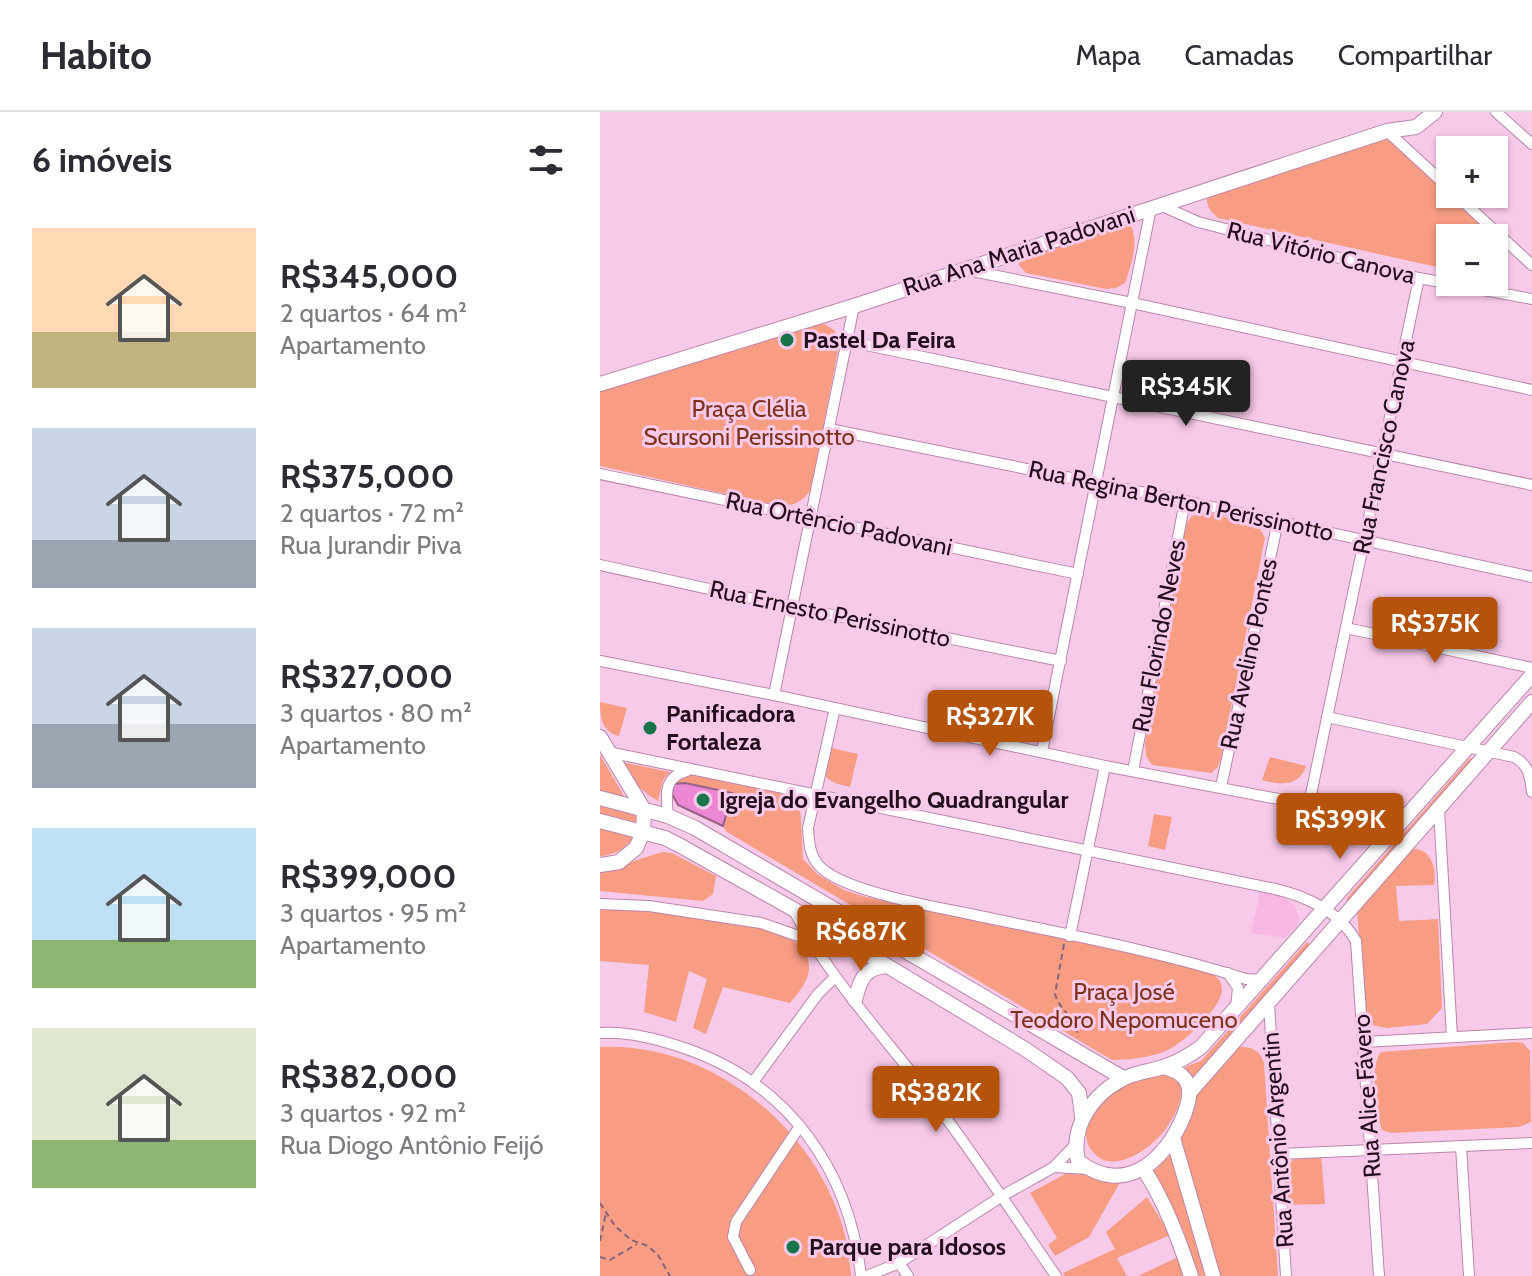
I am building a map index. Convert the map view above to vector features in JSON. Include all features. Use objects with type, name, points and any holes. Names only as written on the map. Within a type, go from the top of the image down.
[{"type":"main road","name":"Rua Ana Maria Padovani","points":[[600,384],[854,306],[1387,131],[1416,127],[1435,112]]},
{"type":"main road","points":[[1082,1116],[1098,1097],[1123,1078],[1163,1067],[1188,1057],[1201,1047],[1532,675]]},
{"type":"main road","points":[[1190,1092],[1532,702]]},
{"type":"main road","points":[[600,737],[644,810],[643,832],[632,853]]},
{"type":"main road","points":[[600,798],[668,816],[769,870],[1123,1078]]},
{"type":"main road","points":[[600,821],[665,838],[679,845],[793,909],[1025,1049],[1067,1078],[1079,1093],[1082,1116],[1074,1146],[1078,1161],[1101,1175],[1143,1168],[1160,1156],[1173,1138],[1188,1105],[1190,1092],[1185,1079],[1175,1070],[1163,1067]]},
{"type":"main road","points":[[600,865],[619,862],[632,853],[655,846],[679,845]]},
{"type":"main road","points":[[855,1000],[862,977],[871,970],[886,966]]},
{"type":"main road","points":[[1173,1138],[1213,1276]]},
{"type":"main road","points":[[1143,1168],[1174,1226],[1191,1276]]},
{"type":"street","points":[[1496,112],[1532,144]]},
{"type":"street","points":[[1387,131],[1436,176]]},
{"type":"street","points":[[1042,751],[1132,303],[1156,206]]},
{"type":"street","name":"Rua Vitório Canova","points":[[1156,206],[1198,222],[1419,278],[1532,299]]},
{"type":"street","points":[[1470,208],[1532,265]]},
{"type":"street","points":[[965,269],[1532,390]]},
{"type":"street","name":"Rua Francisco Canova","points":[[1309,804],[1419,278]]},
{"type":"street","points":[[774,695],[854,306]]},
{"type":"street","points":[[847,341],[1532,485]]},
{"type":"street","name":"Rua Regina Berton Perissinotto","points":[[829,429],[1185,501],[1532,577]]},
{"type":"street","name":"Rua Ortêncio Padovani","points":[[600,474],[1078,574]]},
{"type":"street","name":"Rua Florindo Neves","points":[[1133,771],[1185,501]]},
{"type":"street","name":"Rua Avelino Pontes","points":[[1221,787],[1278,521]]},
{"type":"street","name":"Rua Ernesto Perissinotto","points":[[600,565],[1061,661]]},
{"type":"street","points":[[1346,628],[1532,668]]},
{"type":"street","points":[[600,661],[1105,766],[1357,814],[1374,821],[1389,834]]},
{"type":"street","points":[[835,708],[808,828],[809,846],[817,864],[826,872],[846,882],[925,905],[1067,935],[1246,979],[1263,980]]},
{"type":"street","points":[[1327,717],[1514,757],[1523,761],[1531,779],[1532,792]]},
{"type":"street","points":[[608,752],[1294,894],[1323,908],[1340,921]]},
{"type":"street","points":[[1067,935],[1105,766]]},
{"type":"street","points":[[668,816],[667,786],[677,774],[693,771]]},
{"type":"street","points":[[1439,809],[1452,1037]]},
{"type":"street","points":[[600,904],[649,906],[761,923],[810,940]]},
{"type":"street","points":[[793,909],[835,977],[1002,1196],[1056,1276]]},
{"type":"street","name":"Rua Alice Fávero","points":[[1340,921],[1356,941],[1379,1276]]},
{"type":"street","points":[[1228,973],[1238,988],[1236,1008]]},
{"type":"street","points":[[753,1082],[818,994],[835,977]]},
{"type":"street","name":"Rua Antônio Argentin","points":[[1269,1003],[1286,1276]]},
{"type":"street","points":[[600,1033],[658,1039],[708,1056],[753,1082],[800,1126],[824,1160],[843,1197],[864,1276],[899,1263],[1002,1196],[1054,1167],[1074,1146]]},
{"type":"street","points":[[1364,1042],[1532,1033]]},
{"type":"street","points":[[750,1270],[733,1237],[736,1222],[800,1126]]},
{"type":"street","points":[[1279,1154],[1532,1143]]},
{"type":"street","points":[[1461,1146],[1469,1276]]},
{"type":"street","points":[[1054,1167],[1088,1169]]},
{"type":"street","points":[[899,1263],[908,1276]]},
{"type":"path","points":[[1067,935],[1055,994],[1057,1002],[1075,1020],[1078,1033],[1076,1051]]},
{"type":"path","points":[[600,1203],[623,1233],[658,1255],[670,1276]]},
{"type":"path","points":[[600,1241],[606,1212]]},
{"type":"path","points":[[600,1257],[610,1260],[640,1243]]},
{"type":"shaded area","points":[[1260,892],[1284,897],[1295,906],[1299,918],[1297,926],[1285,938],[1251,933]]},
{"type":"green space","points":[[1382,133],[1436,182],[1436,208],[1464,208],[1482,224],[1436,224],[1436,267],[1218,218],[1208,207],[1208,192]]},
{"type":"green space","points":[[1129,221],[1134,252],[1125,283],[1116,288],[1106,289],[1026,273],[1019,265],[1019,257]]},
{"type":"green space","name":"Praça Clélia Scursoni Perissinotto","points":[[821,322],[834,330],[840,340],[811,489],[798,502],[771,504],[600,466],[600,392]]},
{"type":"green space","points":[[1203,512],[1258,525],[1265,538],[1221,758],[1218,767],[1211,773],[1152,765],[1146,756],[1145,743],[1185,525],[1192,516]]},
{"type":"green space","points":[[600,702],[627,708],[619,736],[603,724]]},
{"type":"green space","points":[[827,747],[858,754],[850,787],[833,782],[825,775]]},
{"type":"green space","points":[[600,755],[624,796],[621,798],[600,792]]},
{"type":"green space","points":[[1270,757],[1306,766],[1299,778],[1288,783],[1262,780]]},
{"type":"green space","points":[[1473,758],[1475,761],[1351,904],[1346,899]]},
{"type":"green space","points":[[621,762],[670,772],[663,780],[658,801],[637,784]]},
{"type":"green space","name":"Praça José Teodoro Nepomuceno","points":[[690,770],[796,794],[800,806],[803,859],[817,874],[844,890],[1201,968],[1220,982],[1220,997],[1201,1024],[1168,1050],[1141,1058],[1112,1060],[727,832],[723,826],[732,793],[685,783],[673,784]]},
{"type":"green space","points":[[600,805],[638,815],[638,828],[600,816]]},
{"type":"green space","points":[[1154,814],[1172,817],[1165,850],[1148,846]]},
{"type":"green space","points":[[600,827],[634,838],[619,851],[600,856]]},
{"type":"green space","points":[[1415,849],[1426,853],[1432,862],[1434,885],[1396,886],[1399,921],[1438,919],[1442,1008],[1427,1024],[1387,1028],[1372,1025],[1366,1015],[1357,910],[1404,851]]},
{"type":"green space","points":[[662,852],[672,853],[716,876],[713,894],[703,901],[600,891],[600,872]]},
{"type":"green space","points":[[600,907],[717,919],[783,935],[804,951],[808,976],[790,1003],[723,987],[706,1034],[693,1028],[707,979],[689,971],[676,1022],[644,1012],[649,965],[600,961]]},
{"type":"green space","points":[[1307,942],[1312,946],[1194,1079],[1185,1067],[1201,1061]]},
{"type":"green space","points":[[1523,1043],[1530,1051],[1531,1122],[1519,1127],[1391,1133],[1382,1130],[1374,1078],[1381,1052]]},
{"type":"green space","points":[[600,1047],[646,1050],[691,1063],[733,1084],[770,1113],[802,1147],[827,1187],[844,1230],[851,1276],[600,1276]]},
{"type":"green space","points":[[1237,1047],[1254,1050],[1264,1063],[1278,1276],[1219,1276],[1178,1141],[1192,1097]]},
{"type":"green space","points":[[1161,1072],[1178,1078],[1181,1090],[1180,1102],[1169,1124],[1146,1149],[1135,1155],[1123,1160],[1102,1159],[1087,1142],[1090,1120],[1096,1110],[1123,1085]]},
{"type":"green space","points":[[1173,1152],[1209,1276],[1196,1276],[1152,1173]]},
{"type":"green space","points":[[1321,1153],[1325,1204],[1286,1205],[1283,1192],[1285,1167],[1299,1155]]},
{"type":"green space","points":[[1069,1172],[1080,1172],[1097,1179],[1123,1177],[1089,1237],[1055,1256],[1048,1245],[1057,1238],[1030,1193]]},
{"type":"green space","points":[[1147,1197],[1170,1235],[1117,1258],[1127,1276],[1065,1276],[1063,1273],[1115,1249],[1106,1232]]},
{"type":"green space","points":[[1178,1257],[1183,1276],[1138,1276]]},
{"type":"building","name":"Igreja do Evangelho Quadrangular","points":[[685,783],[732,793],[723,826],[678,805],[672,794],[673,784]]},
{"type":"place","name":"Pastel Da Feira","points":[[787,340]]},
{"type":"place","name":"Panificadora Fortaleza","points":[[650,728]]},
{"type":"place","name":"Igreja do Evangelho Quadrangular","points":[[703,800]]},
{"type":"place","name":"Parque para Idosos","points":[[793,1247]]}]
